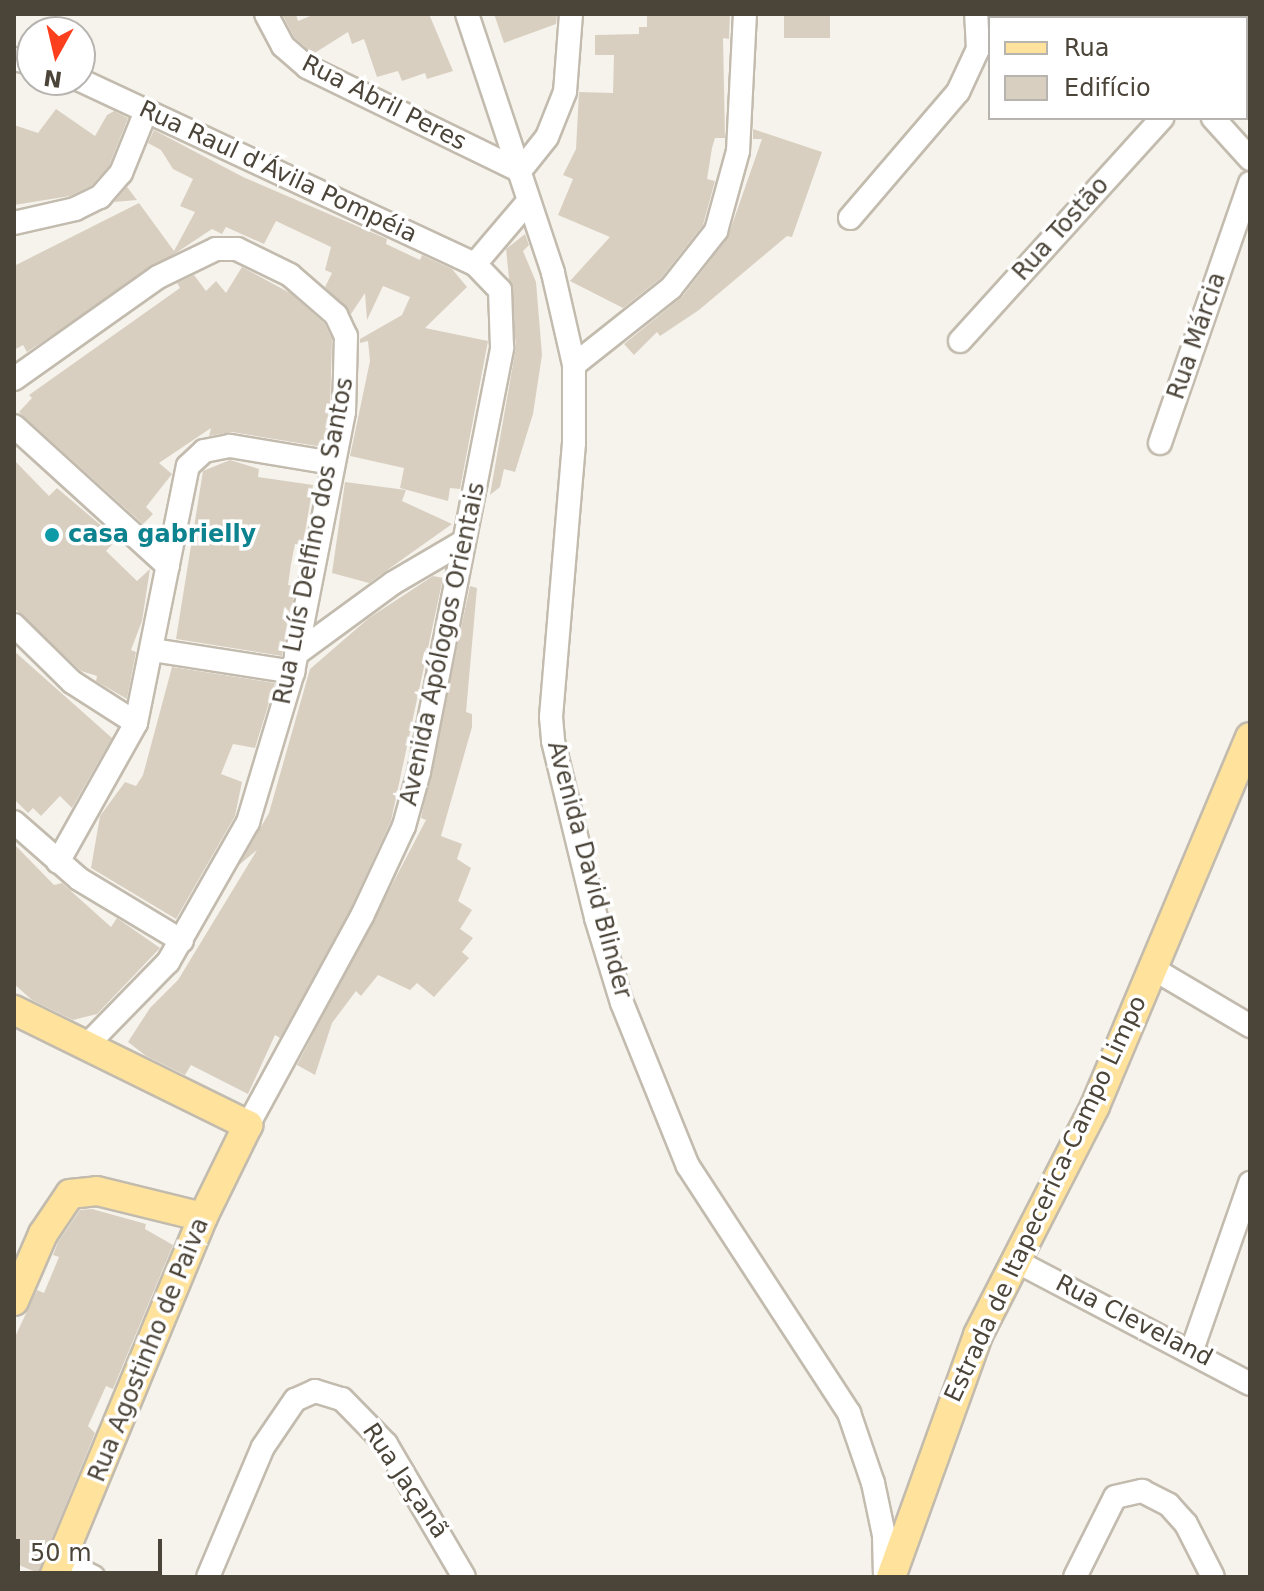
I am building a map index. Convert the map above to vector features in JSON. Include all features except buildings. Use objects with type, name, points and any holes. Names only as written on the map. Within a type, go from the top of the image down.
[{"type":"main road","name":"Estrada de Itapecerica-Campo Limpo","points":[[888,1577],[955,1388],[1016,1261],[1067,1167],[1250,737]]},
{"type":"main road","points":[[14,1010],[248,1125]]},
{"type":"main road","name":"Rua Agostinho de Paiva","points":[[58,1569],[203,1217],[248,1125]]},
{"type":"main road","points":[[14,1301],[43,1234],[70,1194],[97,1191],[203,1217]]},
{"type":"street","name":"Rua Abril Peres","points":[[266,14],[283,46],[307,67],[520,171]]},
{"type":"street","name":"Avenida David Blinder","points":[[467,14],[567,317],[574,365],[575,437],[551,717],[555,752],[596,918],[622,1003],[688,1166],[849,1413],[873,1483],[888,1577]]},
{"type":"street","points":[[520,171],[547,137],[565,92],[571,14]]},
{"type":"street","points":[[574,365],[671,288],[716,231],[738,151],[745,14]]},
{"type":"street","points":[[850,218],[958,92],[978,49],[976,14]]},
{"type":"street","name":"Rua Raul d'Ávila Pompéia","points":[[96,88],[475,264]]},
{"type":"street","points":[[14,223],[75,209],[100,197],[121,173],[146,111]]},
{"type":"street","name":"Rua Tostão","points":[[960,341],[1160,120]]},
{"type":"street","points":[[1215,120],[1250,159]]},
{"type":"street","name":"Rua Márcia","points":[[1160,443],[1250,183]]},
{"type":"street","points":[[475,264],[527,203]]},
{"type":"street","name":"Rua Luís Delfino dos Santos","points":[[14,379],[195,255],[237,249],[290,275],[336,315],[346,336],[349,367],[294,663],[248,822],[182,941],[152,980],[87,1045]]},
{"type":"street","name":"Avenida Apólogos Orientais","points":[[248,1125],[362,916],[404,826],[419,772],[491,415],[504,315],[500,290],[475,264]]},
{"type":"street","points":[[14,426],[168,566]]},
{"type":"street","points":[[58,862],[136,723],[185,479],[196,456],[230,446],[333,463]]},
{"type":"street","points":[[153,650],[294,663],[393,583],[463,542]]},
{"type":"street","points":[[14,625],[72,682],[136,723]]},
{"type":"street","points":[[14,822],[58,862],[115,904],[182,941]]},
{"type":"street","points":[[1152,968],[1250,1026]]},
{"type":"street","points":[[1192,1350],[1250,1183]]},
{"type":"street","name":"Rua Cleveland","points":[[1016,1261],[1192,1350],[1250,1384]]},
{"type":"street","name":"Rua Jaçanã","points":[[208,1577],[263,1447],[295,1400],[315,1391],[342,1399],[386,1444],[464,1577]]},
{"type":"street","points":[[1075,1577],[1115,1497],[1142,1491],[1169,1505],[1186,1524],[1213,1577]]},
{"type":"street","points":[[58,1569],[93,1577]]},
{"type":"place","name":"casa gabrielly","points":[[52,535]]}]
